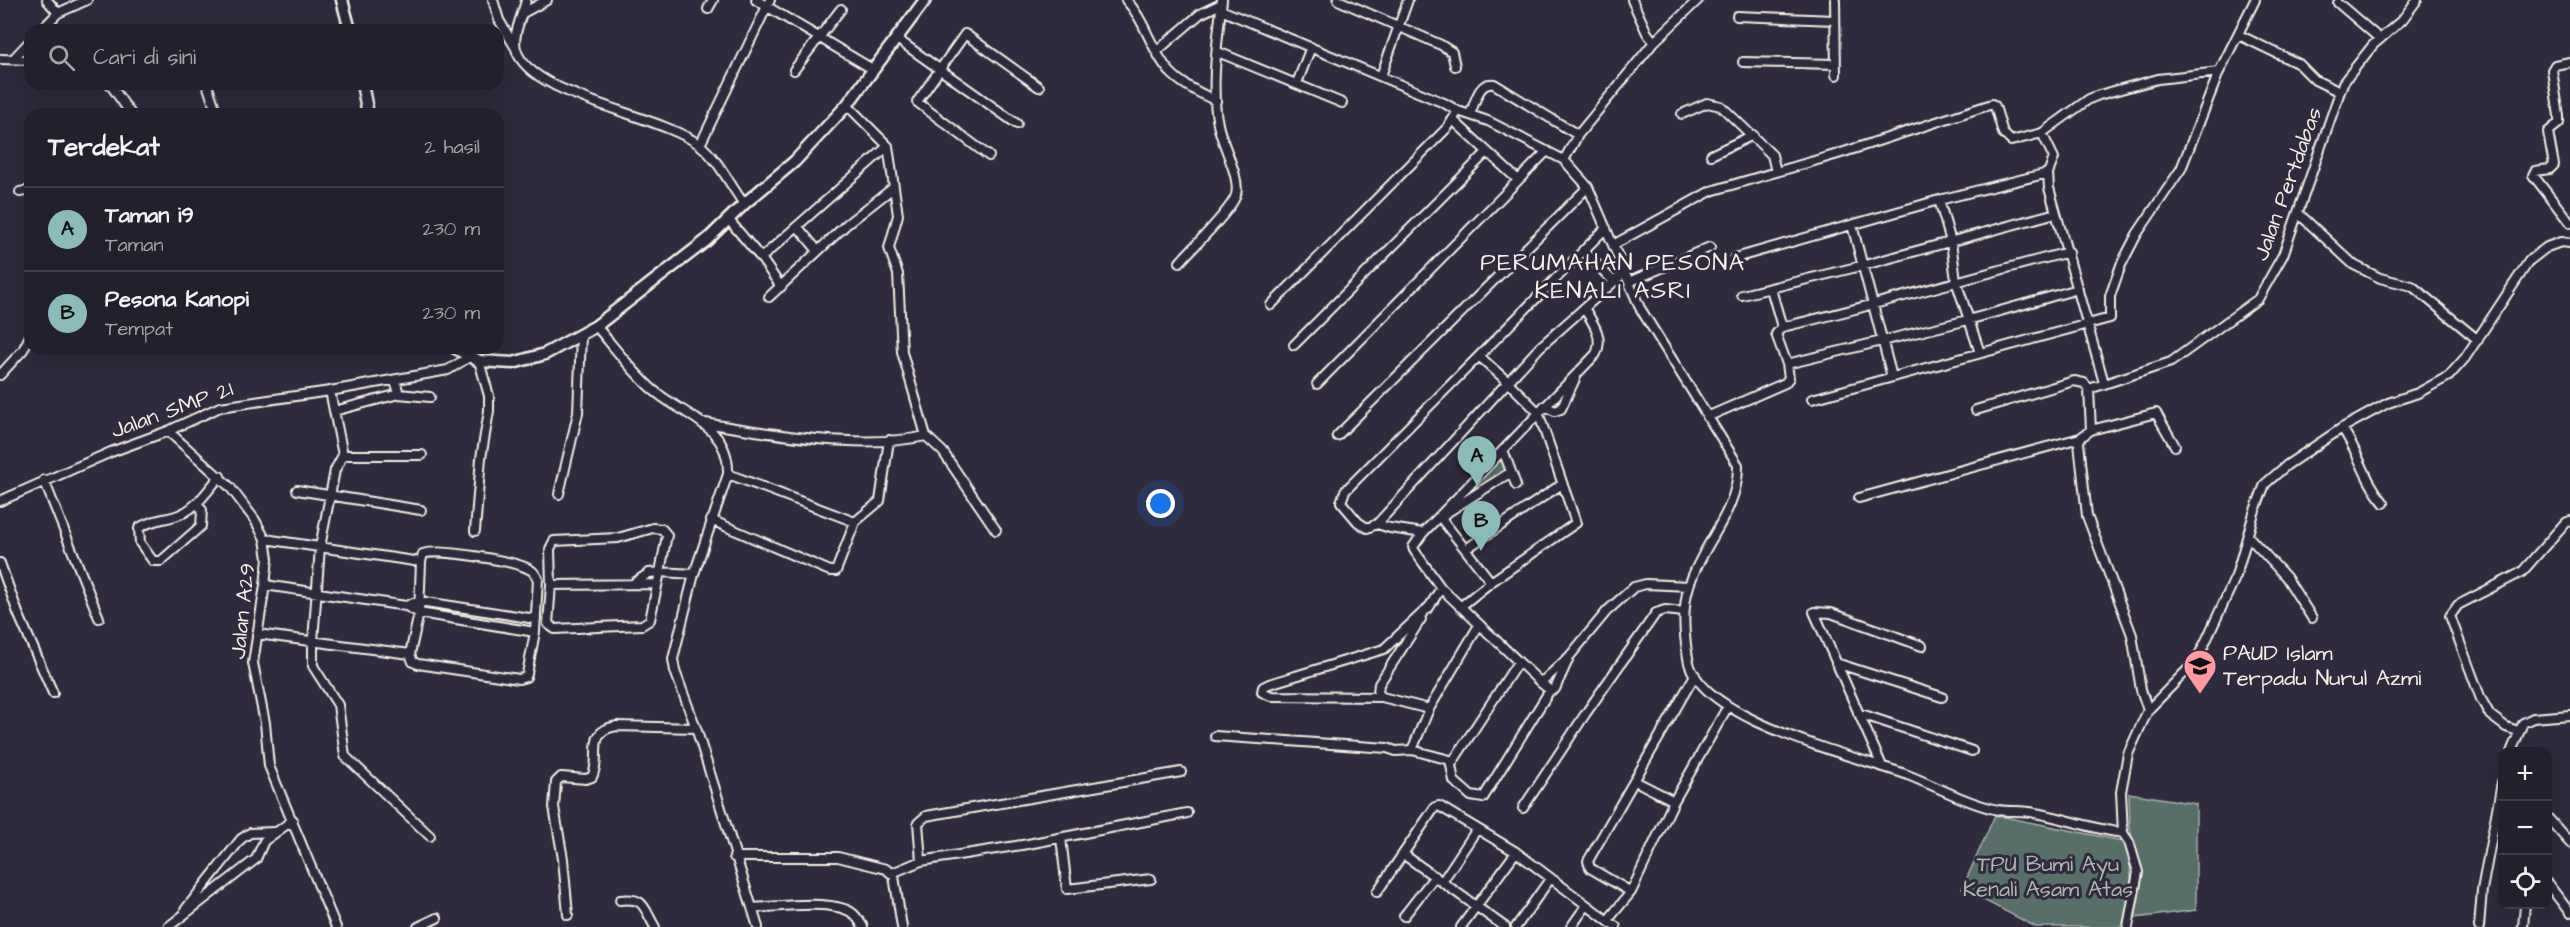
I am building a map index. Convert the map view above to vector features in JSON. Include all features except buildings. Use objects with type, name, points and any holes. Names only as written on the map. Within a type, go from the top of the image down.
[{"type":"street","points":[[47,0],[58,13]]},
{"type":"street","points":[[47,24],[58,13],[87,0]]},
{"type":"street","points":[[342,0],[348,24]]},
{"type":"street","points":[[493,0],[502,24]]},
{"type":"street","points":[[515,47],[526,0]]},
{"type":"street","points":[[523,13],[547,0]]},
{"type":"street","points":[[708,9],[713,0]]},
{"type":"street","points":[[756,0],[767,2],[874,70]]},
{"type":"street","points":[[465,354],[474,359],[513,363],[545,354],[596,326],[707,240],[744,204],[795,161],[847,105],[925,0]]},
{"type":"street","points":[[1125,0],[1149,34],[1170,71],[1192,89],[1216,101]]},
{"type":"street","points":[[1338,0],[1452,52],[1455,66]]},
{"type":"street","points":[[1381,76],[1408,0]]},
{"type":"street","points":[[1632,0],[1647,33],[1654,42]]},
{"type":"street","points":[[1564,160],[1578,135],[1654,42],[1698,0]]},
{"type":"street","points":[[1835,0],[1836,75]]},
{"type":"street","points":[[1812,399],[2108,320],[2112,316],[2110,296],[2121,265],[2137,234],[2181,169],[2219,72],[2255,0]]},
{"type":"street","name":"Jalan Pertdabas","points":[[2089,389],[2171,362],[2258,299],[2283,255],[2343,83],[2357,64],[2402,20],[2417,0]]},
{"type":"street","points":[[700,145],[767,2]]},
{"type":"street","points":[[2338,3],[2380,39]]},
{"type":"street","points":[[1157,51],[1200,14],[1221,5],[1311,47],[1458,111],[1470,114],[1564,160],[1588,188],[1640,308],[1738,465],[1738,474],[1727,513],[1702,555],[1689,586],[1684,612],[1688,661],[1695,675],[1728,706],[1762,726],[1882,766],[1999,810],[2035,813],[2098,830],[2123,833]]},
{"type":"street","points":[[1180,262],[1223,214],[1236,195],[1236,181],[1217,123],[1221,5]]},
{"type":"street","points":[[794,70],[842,9]]},
{"type":"street","points":[[1737,16],[1836,20]]},
{"type":"street","points":[[504,27],[520,59],[535,74],[559,89],[670,128],[700,145],[712,157],[744,204]]},
{"type":"street","points":[[990,156],[917,102],[964,34],[1039,87]]},
{"type":"street","points":[[2239,35],[2299,64],[2315,80],[2340,92]]},
{"type":"street","points":[[897,39],[1017,124]]},
{"type":"street","points":[[13,59],[24,47]]},
{"type":"street","points":[[1297,83],[1311,47]]},
{"type":"street","points":[[1218,52],[1342,103]]},
{"type":"street","points":[[0,59],[24,60]]},
{"type":"street","points":[[1743,62],[1836,64]]},
{"type":"street","points":[[2570,62],[2559,64],[2552,70],[2559,116],[2559,123],[2548,132],[2553,165],[2550,169],[2535,171],[2533,175],[2570,223]]},
{"type":"street","points":[[1613,245],[1712,191],[1989,104],[1995,106],[2003,133],[2011,141],[2042,133],[2089,99],[2106,93],[2158,79],[2219,72]]},
{"type":"street","points":[[1470,114],[1482,86],[1487,83],[1494,84],[1578,135]]},
{"type":"street","points":[[114,90],[127,108]]},
{"type":"street","points":[[209,90],[215,108]]},
{"type":"street","points":[[363,90],[367,108]]},
{"type":"street","points":[[1682,114],[1707,103],[1721,106],[1772,155],[1776,172]]},
{"type":"street","points":[[847,105],[888,146],[898,215],[889,248],[898,274],[902,352],[926,436],[943,452],[996,530]]},
{"type":"street","points":[[1271,305],[1442,135],[1458,111]]},
{"type":"street","points":[[1453,120],[1518,180]]},
{"type":"street","points":[[2042,133],[2054,159],[2048,173],[2056,213],[2069,252],[2104,383]]},
{"type":"street","points":[[1711,155],[1752,135]]},
{"type":"street","points":[[761,258],[888,146]]},
{"type":"street","points":[[1317,384],[1547,151]]},
{"type":"street","points":[[1294,345],[1487,152]]},
{"type":"street","points":[[1735,258],[1939,200],[2048,173]]},
{"type":"street","points":[[769,297],[847,224],[893,188]]},
{"type":"street","points":[[1337,436],[1588,188]]},
{"type":"street","points":[[20,192],[24,191]]},
{"type":"street","points":[[1939,200],[1951,242],[1956,281],[1980,353]]},
{"type":"street","points":[[1742,295],[1861,266],[2056,213]]},
{"type":"street","points":[[2299,214],[2354,265],[2380,278],[2412,286],[2478,340]]},
{"type":"street","points":[[728,219],[761,258],[781,287]]},
{"type":"street","points":[[1852,225],[1892,377]]},
{"type":"street","points":[[797,226],[818,251]]},
{"type":"street","points":[[1606,228],[1341,496],[1341,502],[1362,526],[1371,527],[1377,524],[1540,347],[1625,272]]},
{"type":"street","points":[[2128,927],[2138,872],[2130,842],[2123,833],[2121,792],[2124,770],[2132,744],[2148,710],[2165,696],[2196,661],[2236,576],[2256,507],[2269,480],[2342,428],[2388,403],[2418,393],[2449,376],[2478,340],[2529,261],[2547,247],[2561,242],[2570,243]]},
{"type":"street","points":[[1629,282],[1710,247]]},
{"type":"street","points":[[1583,250],[1614,282]]},
{"type":"street","points":[[1707,417],[1785,383],[1789,378],[1787,364],[1776,334],[1782,327],[1872,307],[1956,281],[2069,252]]},
{"type":"street","points":[[1771,289],[1782,327]]},
{"type":"street","points":[[1787,364],[1883,343],[2078,289]]},
{"type":"street","points":[[1550,690],[1441,588],[1413,547],[1423,533],[1596,354],[1600,346],[1598,331],[1584,308]]},
{"type":"street","points":[[596,326],[651,388],[674,406],[703,423],[719,439],[729,461],[728,474],[694,574],[673,659],[758,927]]},
{"type":"street","points":[[559,494],[578,413],[581,335]]},
{"type":"street","points":[[0,375],[24,348]]},
{"type":"street","points":[[1460,607],[1491,582],[1575,525],[1538,412],[1479,356]]},
{"type":"street","points":[[474,359],[489,396],[475,531]]},
{"type":"street","name":"Jalan SMP 21","points":[[0,501],[44,480],[168,431],[220,407],[330,391],[448,370],[474,359]]},
{"type":"street","points":[[1544,406],[1555,411],[1561,409],[1577,373]]},
{"type":"street","points":[[395,380],[399,394]]},
{"type":"street","points":[[1976,410],[2074,381],[2084,383],[2089,389],[2091,430]]},
{"type":"street","points":[[330,391],[343,455],[335,470],[321,547],[312,641],[313,666],[338,705],[345,756],[430,836]]},
{"type":"street","points":[[334,411],[399,394],[430,397]]},
{"type":"street","points":[[1859,498],[2080,438],[2091,430],[2156,413],[2175,446]]},
{"type":"street","points":[[703,423],[790,436],[907,440],[926,436]]},
{"type":"street","points":[[2342,428],[2352,442],[2365,477],[2384,503]]},
{"type":"street","name":"Jalan A29","points":[[168,431],[220,476],[255,520],[265,539],[268,559],[253,663],[265,723],[269,766],[336,927]]},
{"type":"street","points":[[2080,438],[2087,516],[2132,635],[2141,690],[2148,710]]},
{"type":"street","points":[[711,520],[833,571],[837,568],[855,522],[880,501],[889,440]]},
{"type":"street","points":[[1503,450],[1516,485]]},
{"type":"street","points":[[343,455],[422,455]]},
{"type":"street","points":[[1440,517],[1511,471]]},
{"type":"street","points":[[728,474],[855,522]]},
{"type":"street","points":[[197,503],[202,510],[201,526],[161,561],[153,561],[140,543],[139,528],[151,520],[183,513],[197,503],[220,476]]},
{"type":"street","points":[[44,480],[99,618]]},
{"type":"street","points":[[1466,549],[1562,484]]},
{"type":"street","points":[[297,490],[421,510]]},
{"type":"street","points":[[1440,517],[1491,582]]},
{"type":"street","points":[[2518,731],[2506,727],[2490,715],[2481,699],[2472,670],[2451,624],[2450,616],[2458,605],[2522,572],[2565,523],[2570,521]]},
{"type":"street","points":[[1377,524],[1423,533]]},
{"type":"street","points":[[653,528],[662,529],[668,535],[660,572],[648,623],[555,629],[548,624],[551,585],[550,545],[554,541],[618,537],[653,528]]},
{"type":"street","points":[[2248,536],[2286,577],[2312,618]]},
{"type":"street","points":[[265,539],[421,562]]},
{"type":"street","points":[[432,552],[480,557],[528,568],[538,579],[536,632],[527,674],[523,679],[418,664],[410,654],[419,613],[419,601],[423,554],[432,552]]},
{"type":"street","points":[[0,563],[18,614],[53,693]]},
{"type":"street","points":[[632,584],[650,573],[694,574]]},
{"type":"street","points":[[551,585],[657,584]]},
{"type":"street","points":[[1541,683],[1569,657],[1607,611],[1634,587],[1646,584],[1689,586]]},
{"type":"street","points":[[265,585],[406,606],[419,613],[536,632]]},
{"type":"street","points":[[1382,697],[1378,693],[1379,684],[1441,588]]},
{"type":"street","points":[[406,606],[419,601],[536,619]]},
{"type":"street","points":[[1429,709],[1382,697],[1271,696],[1262,692],[1263,687],[1269,684],[1384,649],[1430,606]]},
{"type":"street","points":[[1524,808],[1586,713],[1656,613],[1665,610],[1684,612]]},
{"type":"street","points":[[1882,766],[1814,612],[1830,613],[1922,646]]},
{"type":"street","points":[[1412,750],[1429,709],[1479,625]]},
{"type":"street","points":[[257,634],[410,654]]},
{"type":"street","points":[[1518,662],[1452,763],[1454,781],[1471,796],[1483,798],[1550,690],[1555,689],[1569,657]]},
{"type":"street","points":[[1836,663],[1942,697]]},
{"type":"street","points":[[1631,892],[1590,868],[1588,861],[1695,675]]},
{"type":"street","points":[[1608,920],[1631,892],[1674,801],[1728,706]]},
{"type":"street","points":[[1858,712],[1972,751]]},
{"type":"street","points":[[2513,747],[2523,723],[2534,718],[2570,715]]},
{"type":"street","points":[[568,915],[563,859],[554,807],[556,782],[561,777],[586,779],[592,777],[595,771],[598,736],[607,727],[696,728]]},
{"type":"street","points":[[1215,736],[1387,748],[1396,751],[1412,750],[1452,763]]},
{"type":"street","points":[[921,861],[917,830],[918,823],[926,816],[1181,772]]},
{"type":"street","points":[[1635,780],[1674,801]]},
{"type":"street","points":[[2479,927],[2482,890],[2498,801]]},
{"type":"street","points":[[1377,892],[1435,807],[1438,806],[1516,852],[1616,927]]},
{"type":"street","points":[[734,857],[838,857],[892,873],[921,861],[1061,838],[1188,813]]},
{"type":"street","points":[[168,927],[256,859],[264,841],[293,820]]},
{"type":"street","points":[[2552,823],[2570,843]]},
{"type":"street","points":[[1404,916],[1438,879],[1477,829]]},
{"type":"street","points":[[179,918],[241,839],[250,833],[274,832]]},
{"type":"street","points":[[1061,838],[1066,889],[1151,879]]},
{"type":"street","points":[[1461,927],[1516,852]]},
{"type":"street","points":[[1403,854],[1505,927]]},
{"type":"street","points":[[892,873],[902,927]]},
{"type":"street","points":[[1515,927],[1550,879]]},
{"type":"street","points":[[2552,890],[2570,912]]},
{"type":"street","points":[[620,900],[634,898],[640,902],[655,927]]},
{"type":"street","points":[[752,909],[821,905],[840,908],[856,916],[863,927]]},
{"type":"street","points":[[1572,927],[1586,906]]},
{"type":"street","points":[[2523,927],[2525,909]]},
{"type":"street","points":[[418,927],[436,918]]},
{"type":"green space","points":[[1501,455],[1508,470],[1457,502]]},
{"type":"green space","points":[[2129,793],[2196,804],[2196,910],[2135,918],[2143,872],[2130,830]]},
{"type":"green space","name":"TPU Bumi Ayu Kenali Asam Atas","points":[[1995,815],[2127,842],[2132,886],[2122,927],[2036,927],[1962,889]]},
{"type":"place","name":"Taman i9","points":[[1477,486]]},
{"type":"place","name":"Pesona Kanopi","points":[[1481,551]]},
{"type":"place","name":"PAUD Islam Terpadu Nurul Azmi","points":[[2200,695]]},
{"type":"district","name":"PERUMAHAN PESONA KENALI ASRI","points":[[1613,277]]}]
